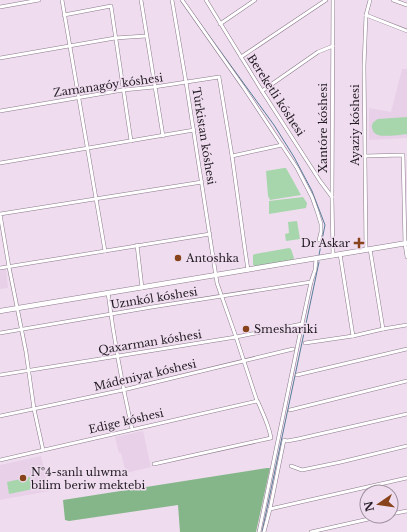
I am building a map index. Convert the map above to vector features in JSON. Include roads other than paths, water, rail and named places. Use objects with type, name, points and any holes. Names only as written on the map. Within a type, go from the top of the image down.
[{"type":"main road","points":[[0,311],[406,243]]},
{"type":"street","points":[[0,7],[39,0]]},
{"type":"street","points":[[62,0],[106,251]]},
{"type":"street","points":[[140,0],[163,136]]},
{"type":"street","name":"Túrkistan kóshesi","points":[[154,464],[270,438],[265,417],[258,402],[256,401],[217,283],[217,275],[173,0]]},
{"type":"street","name":"Bereketli kóshesi","points":[[206,0],[262,92],[332,198]]},
{"type":"street","points":[[220,24],[255,0]]},
{"type":"street","points":[[241,57],[326,0]]},
{"type":"street","name":"Xantóre kóshesi","points":[[333,0],[333,256]]},
{"type":"street","name":"Ayaziy kóshesi","points":[[370,0],[366,15],[364,66],[368,250],[383,329]]},
{"type":"street","points":[[393,0],[407,4]]},
{"type":"street","points":[[184,1],[297,168],[312,197],[321,224],[320,240]]},
{"type":"street","points":[[64,15],[110,6],[131,141]]},
{"type":"street","points":[[366,15],[407,31]]},
{"type":"street","points":[[0,58],[115,38],[146,36]]},
{"type":"street","points":[[262,92],[318,52],[333,46]]},
{"type":"street","name":"Zamanagóy kóshesi","points":[[0,111],[123,90],[219,77],[232,156]]},
{"type":"street","points":[[0,163],[194,130]]},
{"type":"street","points":[[248,270],[232,156],[282,145]]},
{"type":"street","points":[[365,156],[403,155],[407,258]]},
{"type":"street","points":[[44,450],[34,409],[22,329],[0,214],[202,182]]},
{"type":"street","points":[[0,268],[210,234]]},
{"type":"street","points":[[137,245],[142,288]]},
{"type":"street","points":[[340,254],[353,336]]},
{"type":"street","points":[[259,532],[302,324],[315,270],[316,259]]},
{"type":"street","name":"Uzınkól kóshesi","points":[[0,333],[311,282]]},
{"type":"street","points":[[108,293],[123,390],[132,429]]},
{"type":"street","name":"Qaxarman kóshesi","points":[[0,375],[236,337],[302,324]]},
{"type":"street","points":[[304,343],[353,336],[407,325]]},
{"type":"street","name":"Mádeniyat kóshesi","points":[[0,416],[123,390],[293,349]]},
{"type":"street","points":[[297,375],[407,349]]},
{"type":"street","points":[[290,410],[407,381]]},
{"type":"street","name":"Edige kóshesi","points":[[0,460],[256,401]]},
{"type":"street","points":[[264,532],[284,440],[287,441],[298,439],[407,414]]},
{"type":"street","points":[[290,466],[302,470],[407,446]]},
{"type":"street","points":[[270,509],[407,478]]},
{"type":"street","points":[[311,532],[359,521]]},
{"type":"waterway","points":[[194,15],[274,125],[294,157],[312,191],[325,225],[319,255]]},
{"type":"waterway","points":[[262,532],[319,262]]},
{"type":"place","name":"Dr Askar","points":[[359,243]]},
{"type":"place","name":"Antoshka","points":[[178,258]]},
{"type":"place","name":"Smeshariki","points":[[246,329]]},
{"type":"place","name":"№4-sanlı ulıwma bilim beriw mektebi","points":[[23,478]]}]
